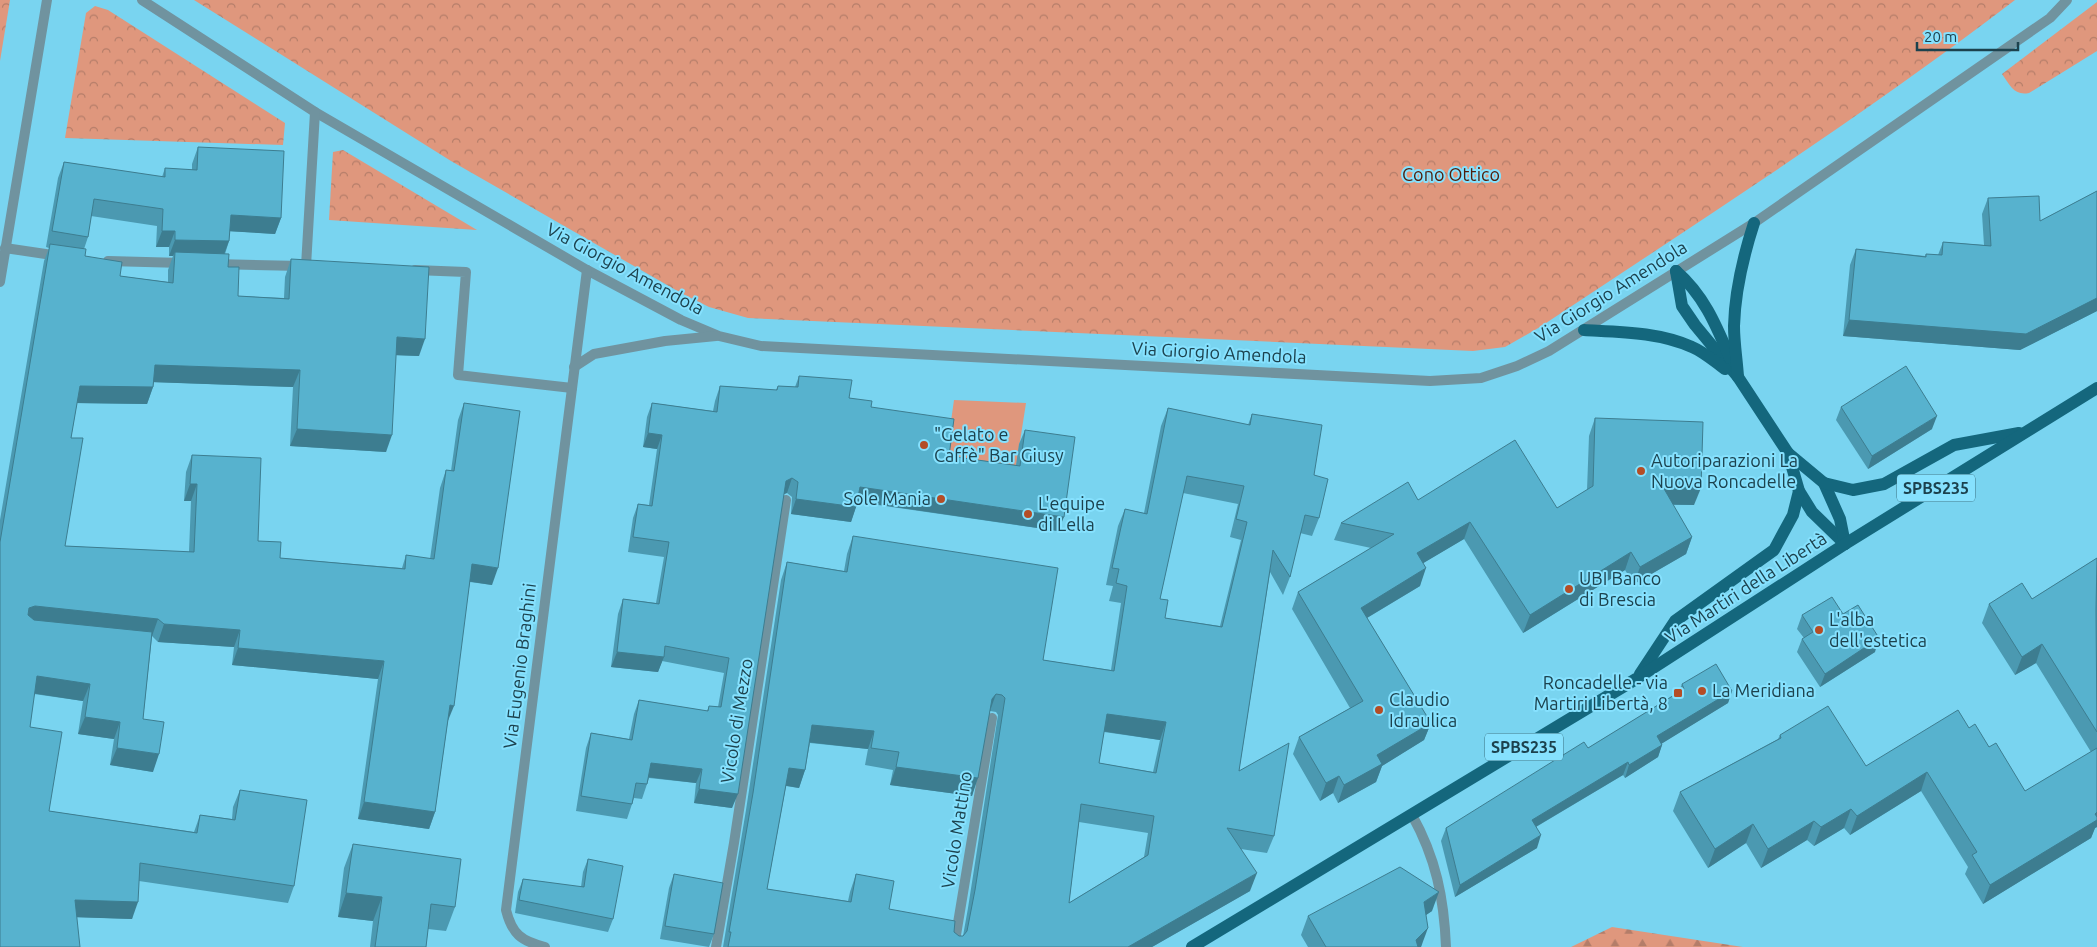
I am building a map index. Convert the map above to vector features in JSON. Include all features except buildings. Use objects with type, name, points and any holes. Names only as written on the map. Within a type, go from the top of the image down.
[{"type":"main road","points":[[1738,377],[1734,326],[1738,286],[1743,257],[1754,223]]},
{"type":"main road","points":[[1676,271],[1699,295],[1712,316],[1738,377]]},
{"type":"main road","points":[[1676,271],[1682,306],[1694,325],[1738,377],[1788,453],[1824,484],[1840,519],[1845,544]]},
{"type":"main road","points":[[1584,330],[1641,334],[1671,339],[1694,348],[1738,377]]},
{"type":"main road","name":"Via Martiri della Libertà","points":[[1412,814],[1636,679],[1845,544],[2097,388]]},
{"type":"main road","points":[[1824,484],[1853,490],[1884,484],[1954,445],[2026,432]]},
{"type":"main road","points":[[1788,453],[1799,491],[1812,512],[1845,544]]},
{"type":"main road","points":[[1636,679],[1675,621],[1774,550],[1794,515],[1799,491]]},
{"type":"main road","name":"SPBS235","points":[[1192,947],[1412,814]]},
{"type":"street","points":[[0,282],[48,0]]},
{"type":"street","name":"Via Giorgio Amendola","points":[[142,0],[314,112],[657,309],[719,336],[761,346],[1430,381],[1482,378],[1517,366],[1584,330],[1754,223],[2050,18],[2067,0]]},
{"type":"street","points":[[306,266],[314,112]]},
{"type":"street","points":[[5,248],[70,258]]},
{"type":"street","points":[[98,261],[326,267]]},
{"type":"street","points":[[406,270],[466,272],[458,375],[572,388]]},
{"type":"street","name":"Via Eugenio Braghini","points":[[546,947],[532,944],[519,936],[510,926],[506,910],[587,270]]},
{"type":"street","points":[[574,367],[594,354],[665,341],[719,336]]},
{"type":"street","name":"Vicolo di Mezzo","points":[[716,947],[762,666],[786,500]]},
{"type":"street","name":"Vicolo Mattino","points":[[954,947],[992,718]]},
{"type":"street","points":[[1412,814],[1426,841],[1440,884],[1446,947]]},
{"type":"green space","points":[[0,0],[10,0],[0,61]]},
{"type":"green space","name":"Cono Ottico","points":[[194,0],[2015,0],[1840,127],[1540,327],[1505,347],[1473,351],[748,318],[709,307],[681,293],[451,161]]},
{"type":"green space","points":[[2097,2],[2097,51],[2029,93],[2020,93],[2010,86],[2002,74]]},
{"type":"green space","points":[[95,6],[108,10],[285,123],[283,145],[65,138],[86,13]]},
{"type":"green space","points":[[343,150],[477,230],[329,220],[333,152]]},
{"type":"green space","points":[[954,400],[1026,403],[1014,480],[944,471]]},
{"type":"green space","points":[[1612,927],[1743,947],[1571,947]]},
{"type":"place","name":"\"Gelato e Caffè\" Bar Giusy","points":[[924,445]]},
{"type":"place","name":"Autoriparazioni La Nuova Roncadelle","points":[[1641,471]]},
{"type":"place","name":"Sole Mania","points":[[941,499]]},
{"type":"place","name":"L'equipe di Lella","points":[[1028,514]]},
{"type":"place","name":"UBI Banco di Brescia","points":[[1569,589]]},
{"type":"place","name":"L'alba dell'estetica","points":[[1819,630]]},
{"type":"place","name":"La Meridiana","points":[[1702,691]]},
{"type":"place","name":"Roncadelle - via Martiri Libertà, 8","points":[[1678,693]]},
{"type":"place","name":"Claudio Idraulica","points":[[1379,710]]}]
